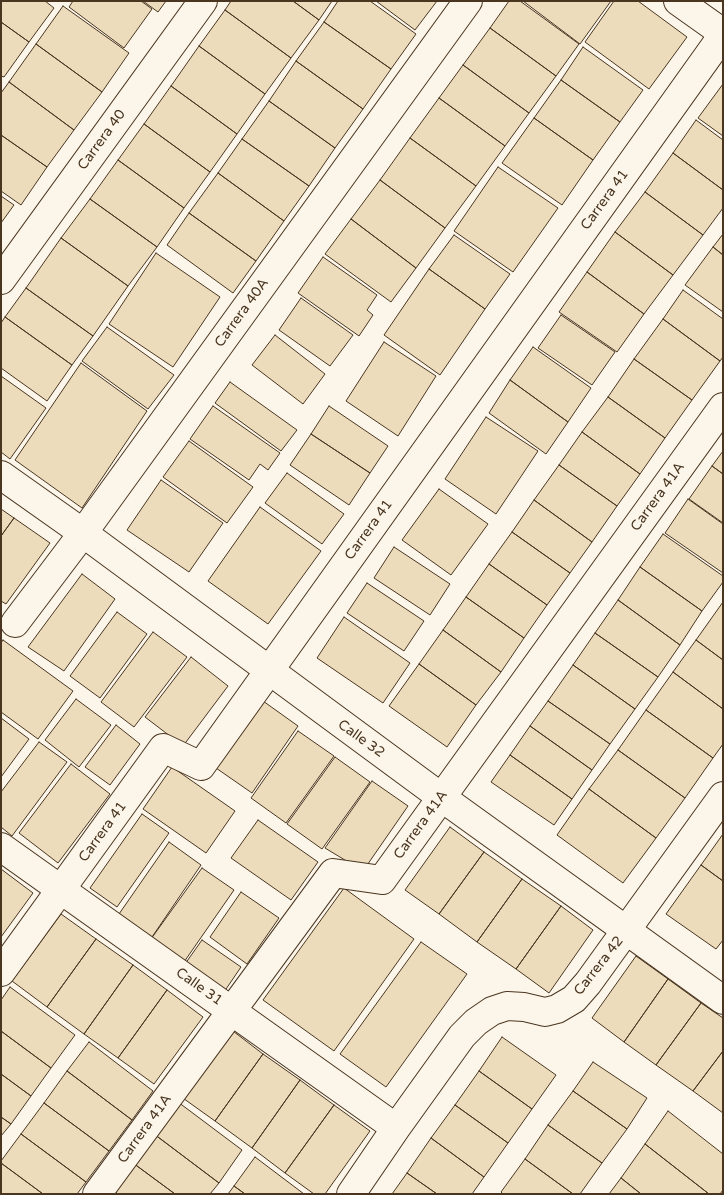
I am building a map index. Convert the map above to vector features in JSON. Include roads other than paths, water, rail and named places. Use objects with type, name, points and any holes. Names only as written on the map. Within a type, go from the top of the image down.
[{"type":"street","name":"Carrera 40","points":[[1,280],[203,1]]},
{"type":"street","name":"Carrera 40A","points":[[15,623],[83,533],[468,1]]},
{"type":"street","points":[[678,1],[723,34]]},
{"type":"street","name":"Carrera 41","points":[[1,972],[163,748],[201,766],[723,34]]},
{"type":"street","name":"Carrera 41A","points":[[97,1194],[333,873],[382,880],[723,407]]},
{"type":"street","name":"Calle 32","points":[[1,475],[83,533],[441,797],[723,1000]]},
{"type":"street","name":"Carrera 42","points":[[351,1194],[462,1036],[476,1022],[492,1011],[507,1006],[524,1007],[545,1012],[557,1009],[574,999],[588,983],[723,796]]},
{"type":"street","name":"Calle 31","points":[[1,847],[396,1128]]}]
